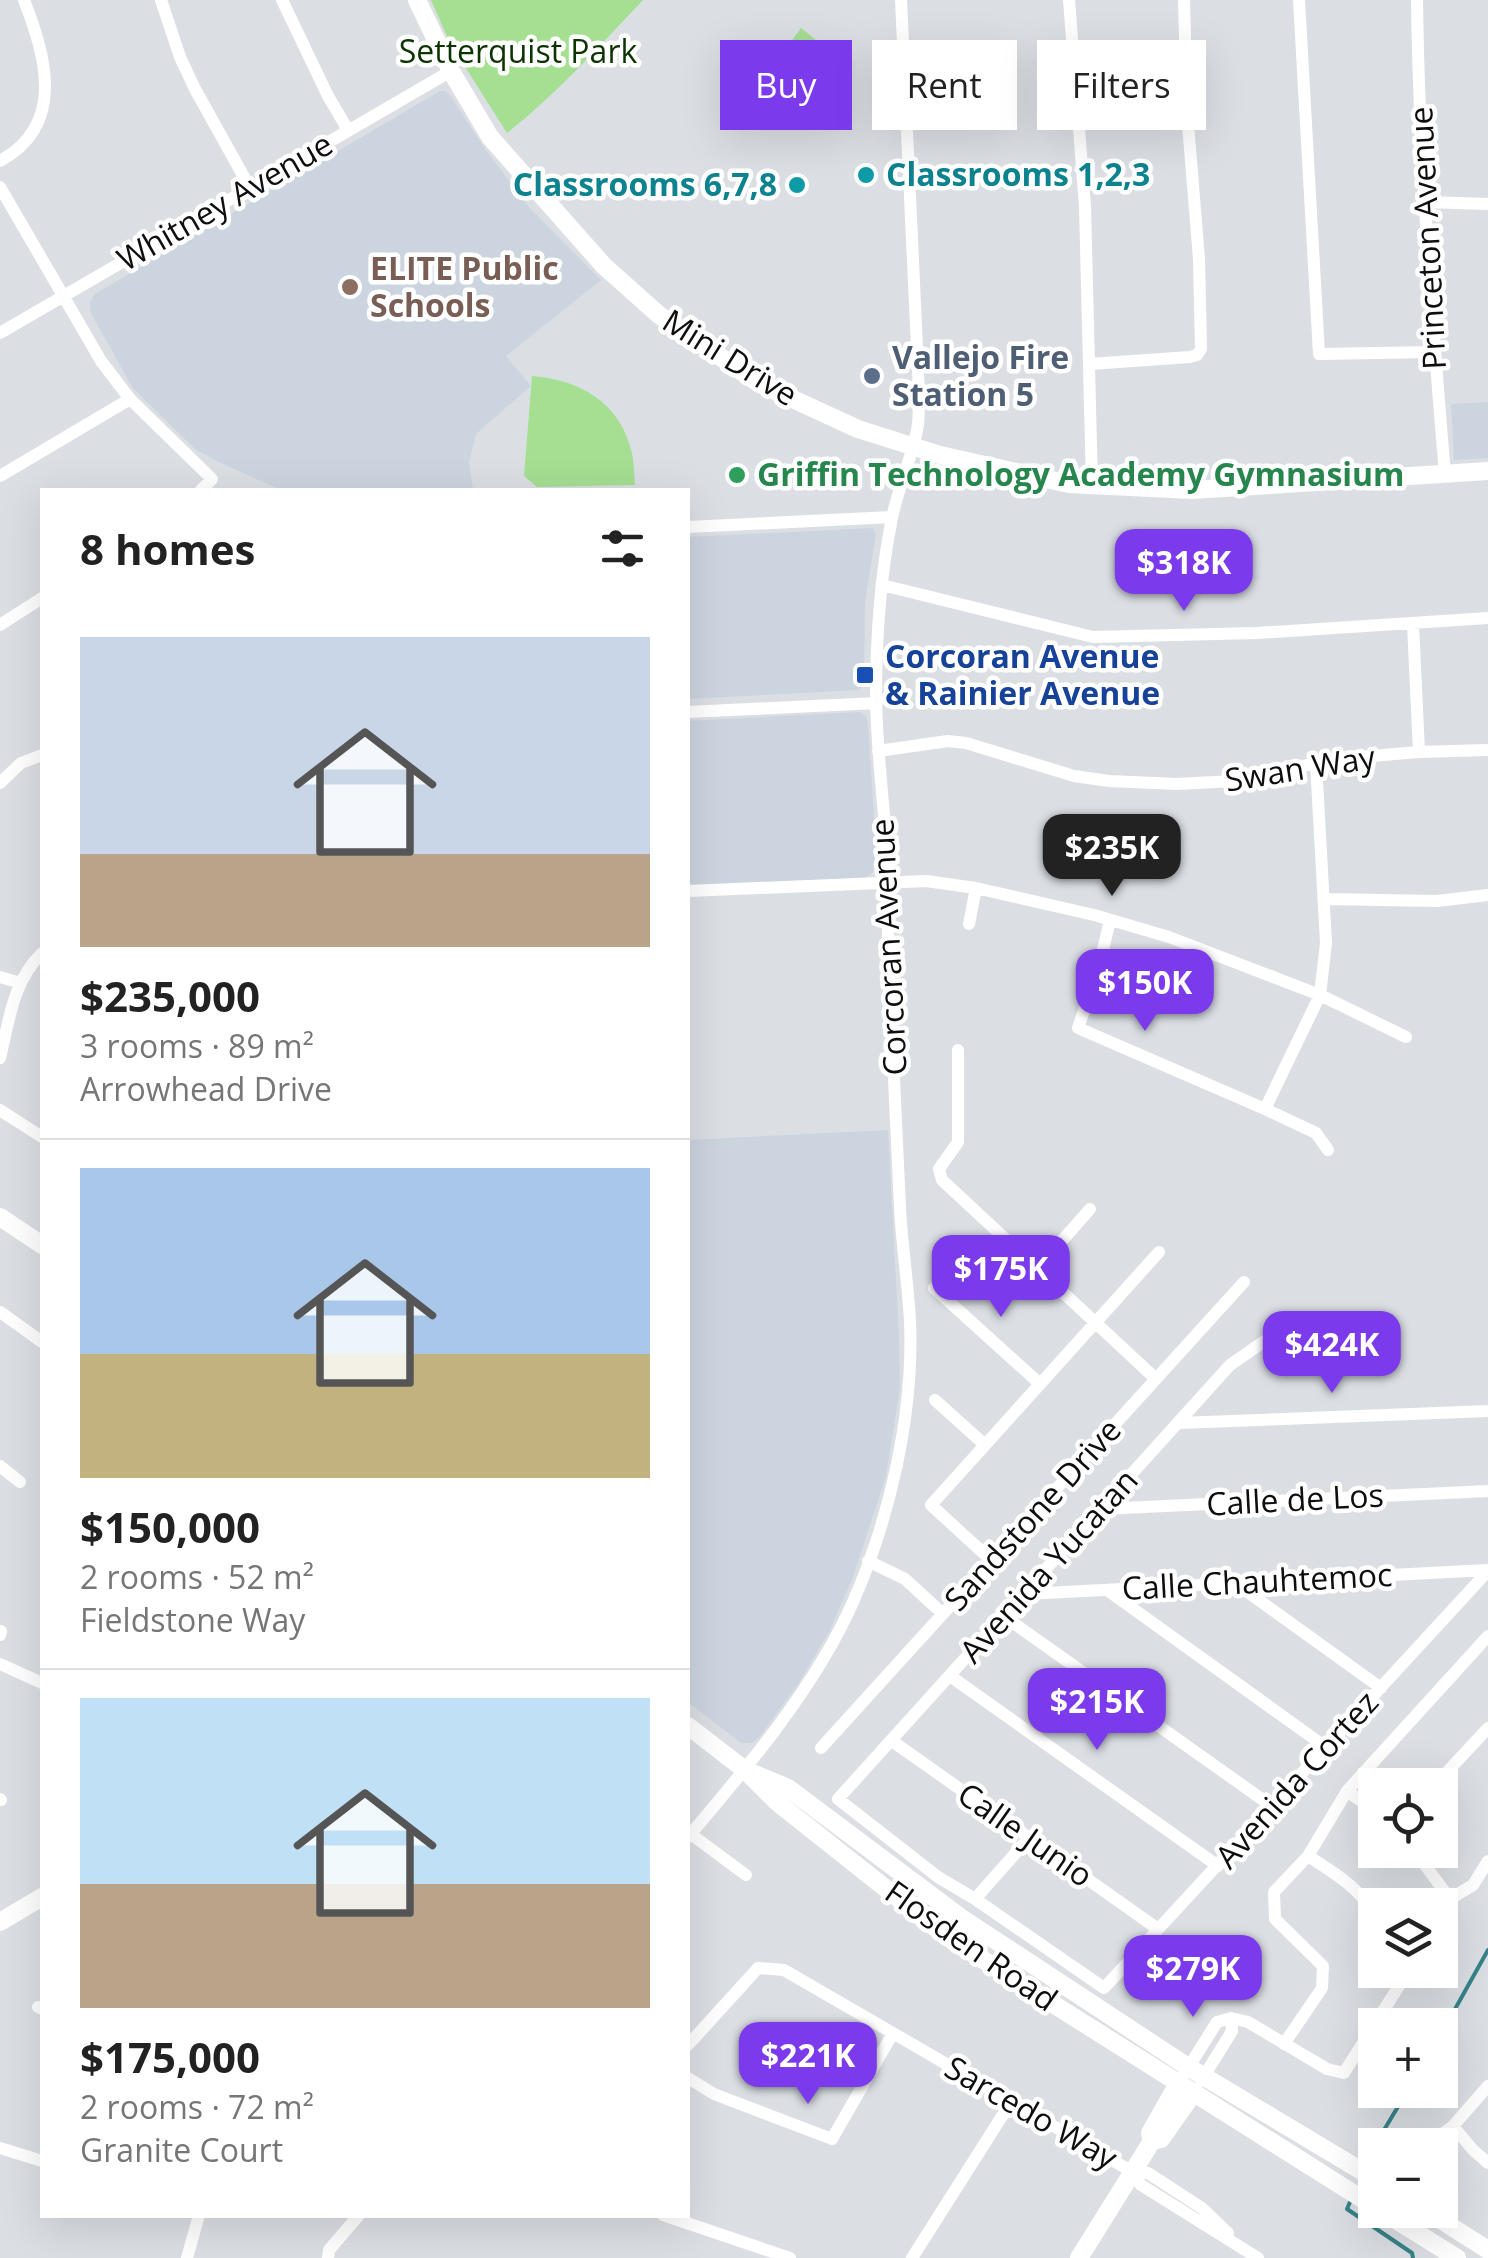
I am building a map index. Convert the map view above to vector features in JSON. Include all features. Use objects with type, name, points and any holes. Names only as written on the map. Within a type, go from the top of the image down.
[{"type":"street","points":[[0,161],[27,141],[40,120],[46,94],[44,68],[24,0]]},
{"type":"street","points":[[161,0],[194,89],[249,186]]},
{"type":"street","points":[[282,0],[348,130]]},
{"type":"street","name":"Mini Drive","points":[[417,0],[451,71],[490,138],[604,266],[659,315],[760,384],[858,429],[940,455],[1070,484],[1192,490],[1488,470]]},
{"type":"street","name":"Corcoran Avenue","points":[[690,1833],[745,1770],[823,1658],[853,1604],[887,1501],[901,1443],[910,1365],[900,1212],[889,882],[876,703],[878,626],[892,516],[918,428],[901,0]]},
{"type":"street","points":[[1069,0],[1085,206],[1092,485]]},
{"type":"street","points":[[1090,364],[1190,357],[1202,349],[1184,0]]},
{"type":"street","points":[[1300,0],[1319,354],[1434,352]]},
{"type":"street","name":"Princeton Avenue","points":[[1417,0],[1425,202],[1445,475]]},
{"type":"street","name":"Whitney Avenue","points":[[0,333],[451,71]]},
{"type":"street","points":[[0,188],[102,361],[130,399],[212,479],[203,488]]},
{"type":"street","points":[[1425,202],[1488,204]]},
{"type":"street","points":[[0,476],[130,399]]},
{"type":"street","points":[[691,527],[892,516]]},
{"type":"street","points":[[882,586],[1094,637],[1257,633],[1488,618]]},
{"type":"street","points":[[0,625],[40,599]]},
{"type":"street","points":[[1413,624],[1419,752]]},
{"type":"street","points":[[690,712],[876,703]]},
{"type":"street","name":"Swan Way","points":[[878,750],[966,742],[1074,776],[1177,784],[1234,781],[1335,759],[1488,750]]},
{"type":"street","points":[[0,784],[22,763],[40,755]]},
{"type":"street","points":[[1265,1109],[1320,995],[1326,943],[1316,763]]},
{"type":"street","points":[[690,891],[926,881],[976,888],[1169,937],[1320,995],[1406,1037]]},
{"type":"street","points":[[969,924],[976,888]]},
{"type":"street","points":[[1324,899],[1436,901],[1488,896]]},
{"type":"street","points":[[1110,920],[1078,1028],[1265,1109],[1316,1134],[1328,1150]]},
{"type":"street","points":[[0,1058],[20,982],[40,955]]},
{"type":"street","points":[[0,976],[20,982]]},
{"type":"street","points":[[958,1050],[958,1142],[940,1169],[942,1180],[1156,1379]]},
{"type":"street","points":[[0,1110],[40,1137]]},
{"type":"street","points":[[1036,1269],[1090,1209]]},
{"type":"street","points":[[0,1216],[40,1243]]},
{"type":"street","points":[[991,1560],[931,1505],[1158,1252]]},
{"type":"street","name":"Sandstone Drive","points":[[821,1748],[1244,1282]]},
{"type":"street","points":[[934,1288],[1040,1384]]},
{"type":"street","points":[[0,1312],[40,1341]]},
{"type":"street","name":"Avenida Yucatan","points":[[976,1899],[938,1877],[838,1800],[1230,1366],[1266,1340]]},
{"type":"street","points":[[935,1400],[985,1445]]},
{"type":"street","points":[[1178,1423],[1488,1411]]},
{"type":"street","points":[[0,1466],[20,1482]]},
{"type":"street","name":"Calle de Los","points":[[1101,1509],[1488,1490]]},
{"type":"street","points":[[868,1560],[905,1580],[942,1614]]},
{"type":"street","name":"Calle Chauhtemoc","points":[[1026,1594],[1488,1570]]},
{"type":"street","name":"Avenida Cortez","points":[[976,1899],[1104,1988],[1488,1570]]},
{"type":"street","points":[[1235,1583],[1381,1688]]},
{"type":"street","points":[[1107,1590],[1327,1748]]},
{"type":"street","points":[[1005,1617],[1272,1807]]},
{"type":"street","points":[[1284,2044],[1322,1988],[1323,1966],[1275,1919],[1274,1892],[1308,1856],[1347,1792],[1488,1636]]},
{"type":"street","points":[[0,1664],[40,1682]]},
{"type":"street","points":[[950,1676],[1218,1866]]},
{"type":"street","name":"Flosden Road","points":[[690,1728],[783,1796],[946,1936],[1191,2080],[1358,2170]]},
{"type":"street","points":[[1451,1768],[1488,1728]]},
{"type":"street","name":"Calle Junio","points":[[892,1741],[1158,1929]]},
{"type":"street","points":[[1347,1792],[1358,1799]]},
{"type":"street","points":[[690,1836],[746,1875]]},
{"type":"street","points":[[976,1899],[1029,1838]]},
{"type":"street","points":[[1308,1856],[1338,1874],[1358,1893]]},
{"type":"street","points":[[1458,1894],[1473,1885],[1488,1861]]},
{"type":"street","points":[[0,1922],[40,1898]]},
{"type":"street","name":"Sarcedo Way","points":[[690,2042],[758,1968],[784,1970],[1131,2172],[1148,2173],[1202,2208],[1240,2246],[1258,2258]]},
{"type":"street","points":[[1079,2258],[1152,2141],[1150,2133],[1191,2080],[1218,2022],[1232,2018],[1248,2022],[1327,2069],[1344,2073],[1399,1988]]},
{"type":"street","points":[[690,2079],[714,2094],[832,2139],[894,2033]]},
{"type":"street","name":"Flosden Road","points":[[1191,2080],[1358,2194]]},
{"type":"street","points":[[1450,2128],[1488,2086]]},
{"type":"street","points":[[912,2258],[1011,2102]]},
{"type":"street","points":[[1453,2126],[1488,2163]]},
{"type":"street","points":[[0,2148],[40,2160]]},
{"type":"street","points":[[187,2258],[197,2218]]},
{"type":"street","points":[[328,2258],[330,2250],[357,2218]]},
{"type":"street","points":[[670,2218],[790,2258]]},
{"type":"street","name":"Flosden Road","points":[[1410,2228],[1457,2258]]},
{"type":"street","points":[[1453,2228],[1488,2250]]},
{"type":"shaded area","name":"ELITE Public Schools","points":[[440,91],[449,94],[529,207],[601,280],[506,356],[531,386],[476,434],[469,462],[473,488],[277,488],[225,465],[196,450],[132,387],[90,311],[95,294]]},
{"type":"shaded area","points":[[1488,402],[1488,458],[1454,460],[1451,404]]},
{"type":"shaded area","points":[[873,528],[876,534],[865,602],[864,684],[859,690],[690,699],[690,537]]},
{"type":"shaded area","points":[[859,712],[866,716],[877,862],[873,872],[865,878],[690,885],[690,721]]},
{"type":"shaded area","points":[[888,1130],[900,1388],[886,1476],[853,1577],[830,1630],[798,1684],[752,1743],[741,1743],[690,1704],[690,1140]]},
{"type":"green space","name":"Setterquist Park","points":[[431,0],[643,0],[560,86],[507,133],[450,43]]},
{"type":"green space","points":[[801,28],[816,40],[792,40]]},
{"type":"green space","points":[[532,376],[582,389],[608,407],[626,435],[635,485],[537,487],[524,476]]},
{"type":"waterway","points":[[1456,2008],[1488,1950]]},
{"type":"waterway","points":[[1385,2128],[1397,2108]]},
{"type":"waterway","points":[[1350,2202],[1347,2209],[1412,2253],[1413,2258]]},
{"type":"place","name":"Classrooms 1,2,3","points":[[866,175]]},
{"type":"place","name":"Classrooms 6,7,8","points":[[797,185]]},
{"type":"place","name":"ELITE Public Schools","points":[[350,287]]},
{"type":"place","name":"Vallejo Fire Station 5","points":[[872,376]]},
{"type":"place","name":"Griffin Technology Academy Gymnasium","points":[[737,475]]},
{"type":"place","name":"Corcoran Avenue & Rainier Avenue","points":[[865,675]]}]
